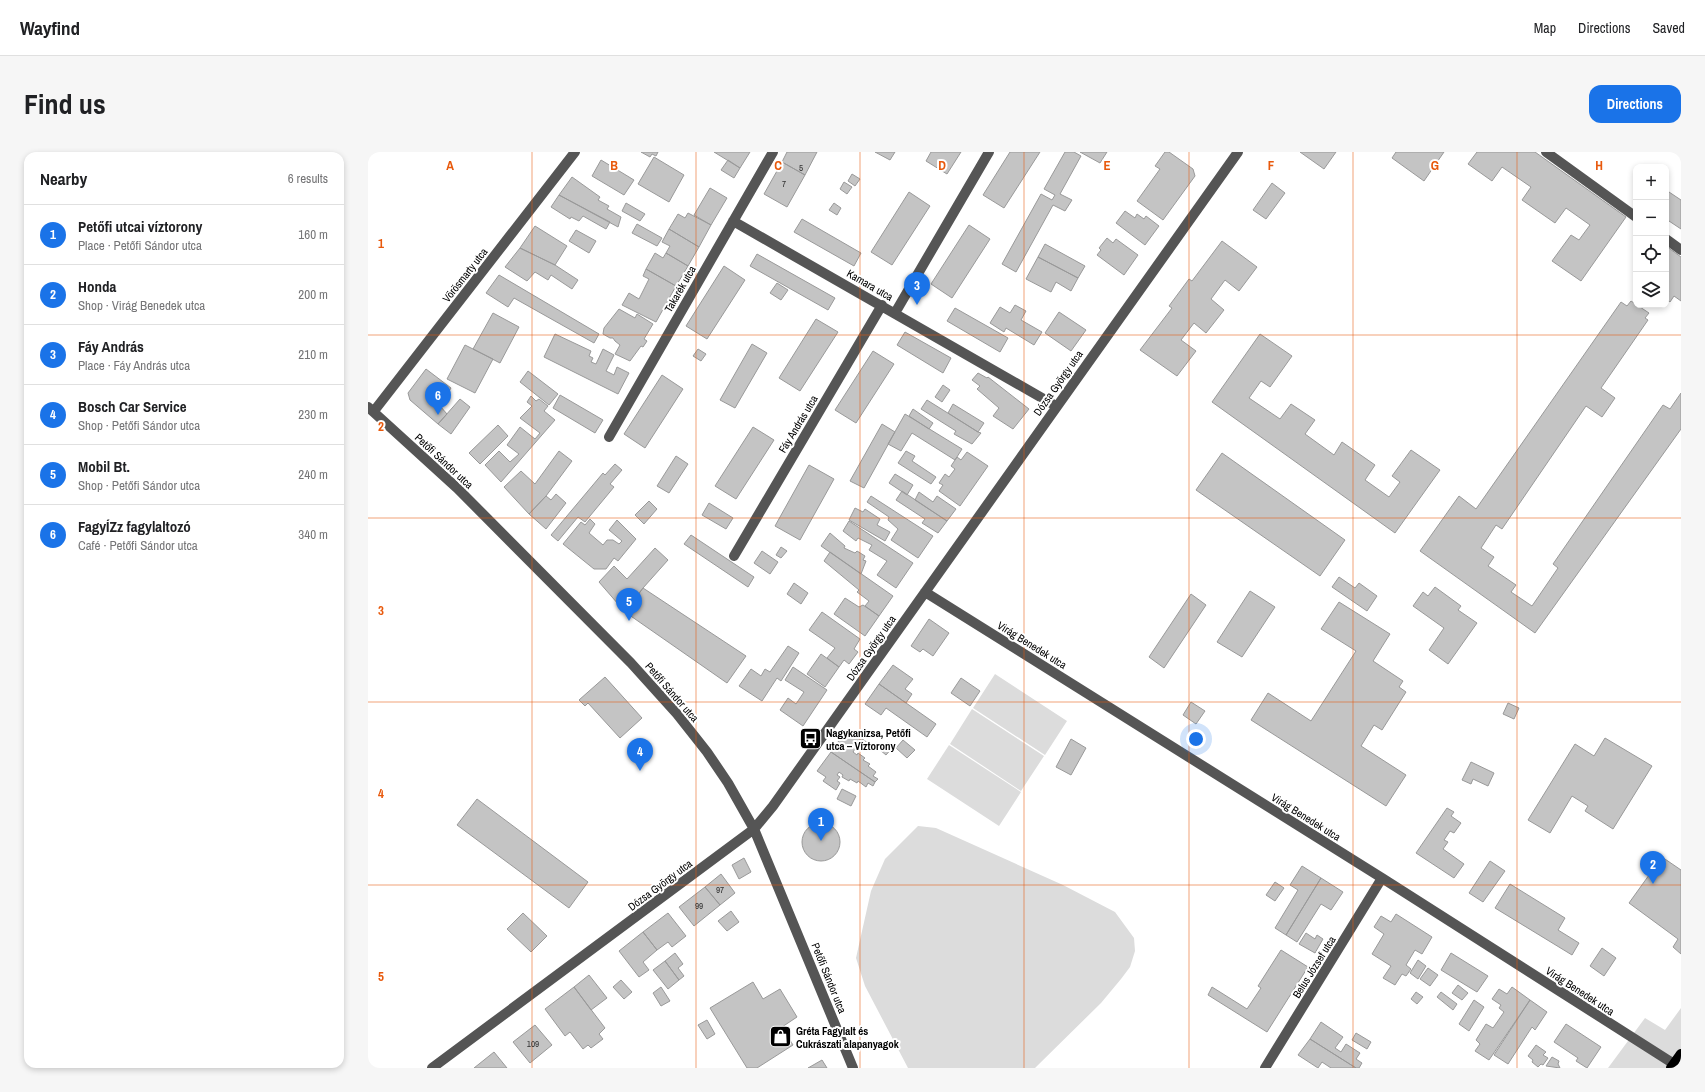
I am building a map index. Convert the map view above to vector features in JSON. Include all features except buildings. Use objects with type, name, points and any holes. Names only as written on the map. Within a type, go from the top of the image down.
[{"type":"main road","points":[[1672,1066],[1681,1054]]},
{"type":"street","name":"Vörösmarty utca","points":[[371,409],[575,152]]},
{"type":"street","name":"Takarék utca","points":[[609,437],[773,152]]},
{"type":"street","points":[[895,313],[989,152]]},
{"type":"street","name":"Dózsa György utca","points":[[432,1068],[754,829],[773,806],[1238,152]]},
{"type":"street","points":[[1546,152],[1633,215]]},
{"type":"street","name":"Kamara utca","points":[[733,221],[1056,406]]},
{"type":"street","points":[[1669,241],[1681,250]]},
{"type":"street","name":"Fáy András utca","points":[[734,556],[882,305]]},
{"type":"street","name":"Petőfi Sándor utca","points":[[371,409],[462,494],[650,683],[707,752],[728,783],[754,829],[853,1068]]},
{"type":"street","name":"Virág Benedek utca","points":[[925,592],[1382,878],[1672,1066]]},
{"type":"street","name":"Belus József utca","points":[[1265,1068],[1382,878]]},
{"type":"shaded area","points":[[995,674],[1067,721],[1045,755],[973,708]]},
{"type":"shaded area","points":[[972,709],[1044,756],[1021,791],[950,744]]},
{"type":"shaded area","points":[[949,745],[1021,792],[999,826],[927,779]]},
{"type":"shaded area","points":[[918,826],[936,828],[1063,885],[1115,912],[1134,938],[1135,951],[1130,967],[1121,979],[1101,1003],[1035,1068],[908,1068],[865,986],[856,958],[871,891],[885,859]]},
{"type":"shaded area","points":[[1681,1008],[1681,1068],[1608,1068],[1645,1018],[1665,1030]]},
{"type":"place","name":"Fáy András","points":[[917,305]]},
{"type":"place","name":"FagyÍZz fagylaltozó","points":[[438,415]]},
{"type":"place","name":"Mobil Bt.","points":[[629,621]]},
{"type":"place","name":"Nagykanizsa, Petőfi utca – Víztorony","points":[[810,739]]},
{"type":"place","name":"Bosch Car Service","points":[[640,771]]},
{"type":"place","name":"Petőfi utcai víztorony","points":[[821,841]]},
{"type":"place","name":"Honda","points":[[1653,884]]},
{"type":"place","name":"Gréta Fagylalt és Cukrászati alapanyagok","points":[[780,1037]]}]
